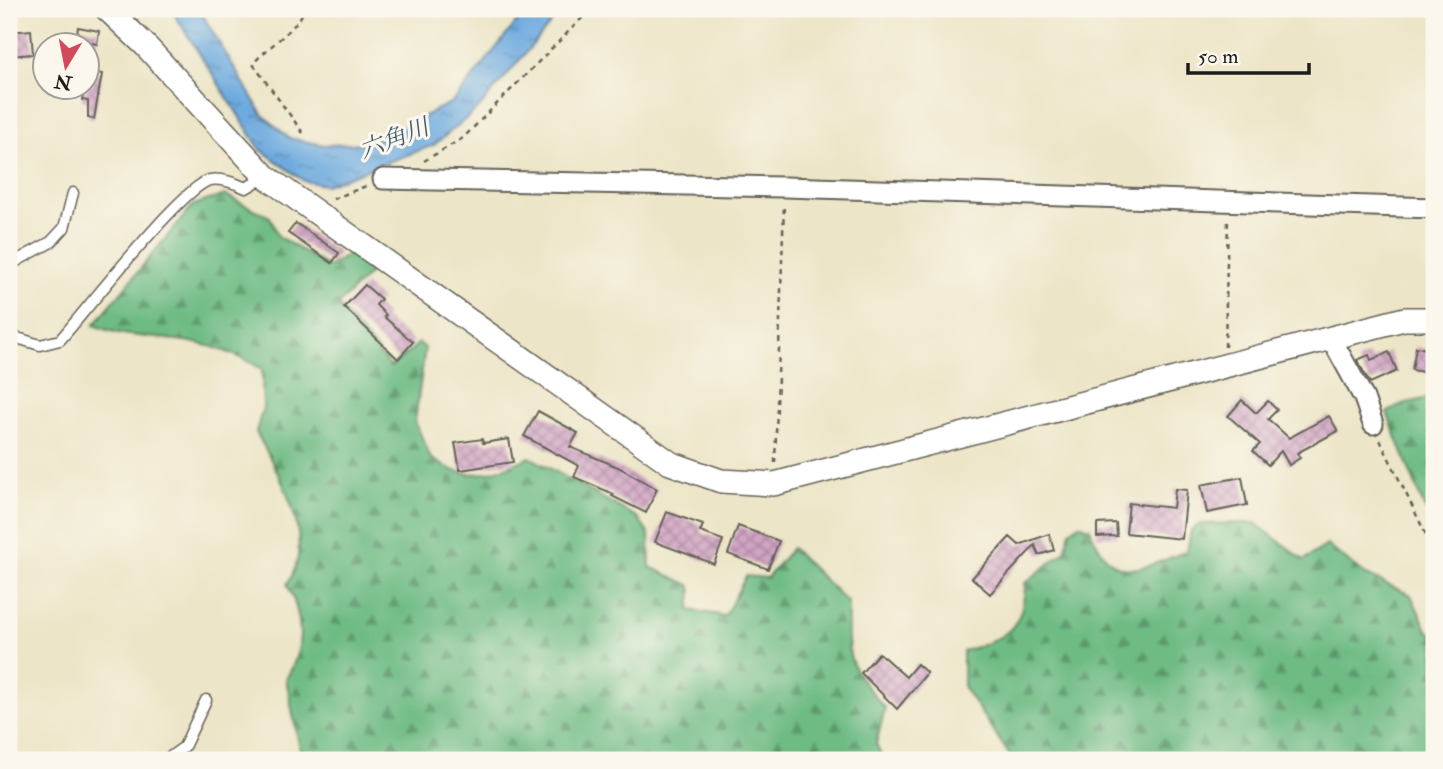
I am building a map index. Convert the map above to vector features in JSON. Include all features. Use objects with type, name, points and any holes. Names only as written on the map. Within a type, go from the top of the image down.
[{"type":"street","points":[[107,9],[145,45],[265,176],[670,463],[721,481],[774,484],[1404,319],[1434,319]]},
{"type":"street","points":[[383,179],[785,187],[1228,204],[1434,208]]},
{"type":"street","points":[[1331,338],[1364,398],[1373,424]]},
{"type":"lane","points":[[9,323],[14,337],[40,345],[60,340],[182,199],[208,180],[229,181],[246,188],[265,176]]},
{"type":"lane","points":[[9,265],[51,242],[64,228],[72,193]]},
{"type":"lane","points":[[166,760],[184,747],[206,700]]},
{"type":"path","points":[[303,133],[253,65],[267,48],[300,20],[304,9]]},
{"type":"path","points":[[418,163],[463,138],[591,9]]},
{"type":"path","points":[[310,209],[383,179]]},
{"type":"path","points":[[774,484],[785,187]]},
{"type":"path","points":[[1225,365],[1228,204]]},
{"type":"path","points":[[1373,424],[1434,551]]},
{"type":"green space","points":[[225,195],[270,217],[278,236],[329,267],[349,254],[372,271],[338,305],[391,367],[419,343],[425,348],[415,421],[430,457],[443,466],[468,474],[480,474],[530,457],[638,518],[649,535],[650,567],[690,585],[690,610],[725,616],[746,576],[767,578],[792,548],[848,603],[848,638],[852,660],[863,681],[885,708],[876,744],[884,760],[302,760],[286,679],[297,655],[300,632],[296,608],[287,584],[296,566],[299,547],[297,527],[284,486],[256,432],[263,407],[262,369],[210,346],[130,335],[94,325],[193,205]]},
{"type":"green space","points":[[1434,396],[1434,521],[1424,507],[1387,413],[1398,406]]},
{"type":"green space","points":[[1255,523],[1304,560],[1327,545],[1364,574],[1411,595],[1428,632],[1434,633],[1434,760],[1013,760],[963,686],[963,651],[991,642],[1010,630],[1021,611],[1025,583],[1065,551],[1070,531],[1079,524],[1090,528],[1108,559],[1129,569],[1187,551],[1191,531],[1200,524]]},
{"type":"water","name":"六角川","points":[[171,9],[199,9],[262,114],[289,138],[324,145],[370,143],[454,101],[527,9],[563,9],[479,108],[434,145],[326,185],[304,181],[260,149]]},
{"type":"building","points":[[78,27],[99,31],[99,32],[77,32]]},
{"type":"building","points":[[31,30],[32,54],[9,56],[9,32]]},
{"type":"building","points":[[88,102],[97,102],[94,119],[88,118]]},
{"type":"building","points":[[296,223],[339,253],[332,263],[288,233]]},
{"type":"building","points":[[365,285],[381,299],[376,305],[386,315],[384,317],[413,342],[398,359],[344,307]]},
{"type":"building","points":[[1416,347],[1434,350],[1434,374],[1412,370]]},
{"type":"building","points":[[1389,352],[1397,371],[1370,383],[1357,360],[1369,355],[1371,360]]},
{"type":"building","points":[[1242,400],[1256,413],[1268,401],[1277,410],[1268,419],[1289,438],[1329,416],[1338,431],[1297,453],[1300,458],[1289,465],[1281,451],[1268,465],[1253,451],[1260,444],[1228,416]]},
{"type":"building","points":[[538,411],[578,433],[570,447],[618,467],[657,489],[646,513],[612,496],[614,494],[574,477],[579,466],[524,436]]},
{"type":"building","points":[[482,439],[483,443],[509,439],[513,462],[460,470],[455,443]]},
{"type":"building","points":[[1242,477],[1247,505],[1207,513],[1201,485]]},
{"type":"building","points":[[1175,489],[1187,490],[1182,539],[1126,533],[1129,503],[1173,508]]},
{"type":"building","points":[[667,512],[703,525],[700,532],[723,540],[714,564],[655,542]]},
{"type":"building","points":[[1116,523],[1117,536],[1097,537],[1097,524]]},
{"type":"building","points":[[738,526],[779,541],[768,569],[728,554]]},
{"type":"building","points":[[1049,534],[1054,550],[1039,555],[1035,545],[990,594],[972,578],[1010,537],[1019,545]]},
{"type":"building","points":[[879,653],[906,677],[917,664],[927,673],[897,709],[861,673]]}]
